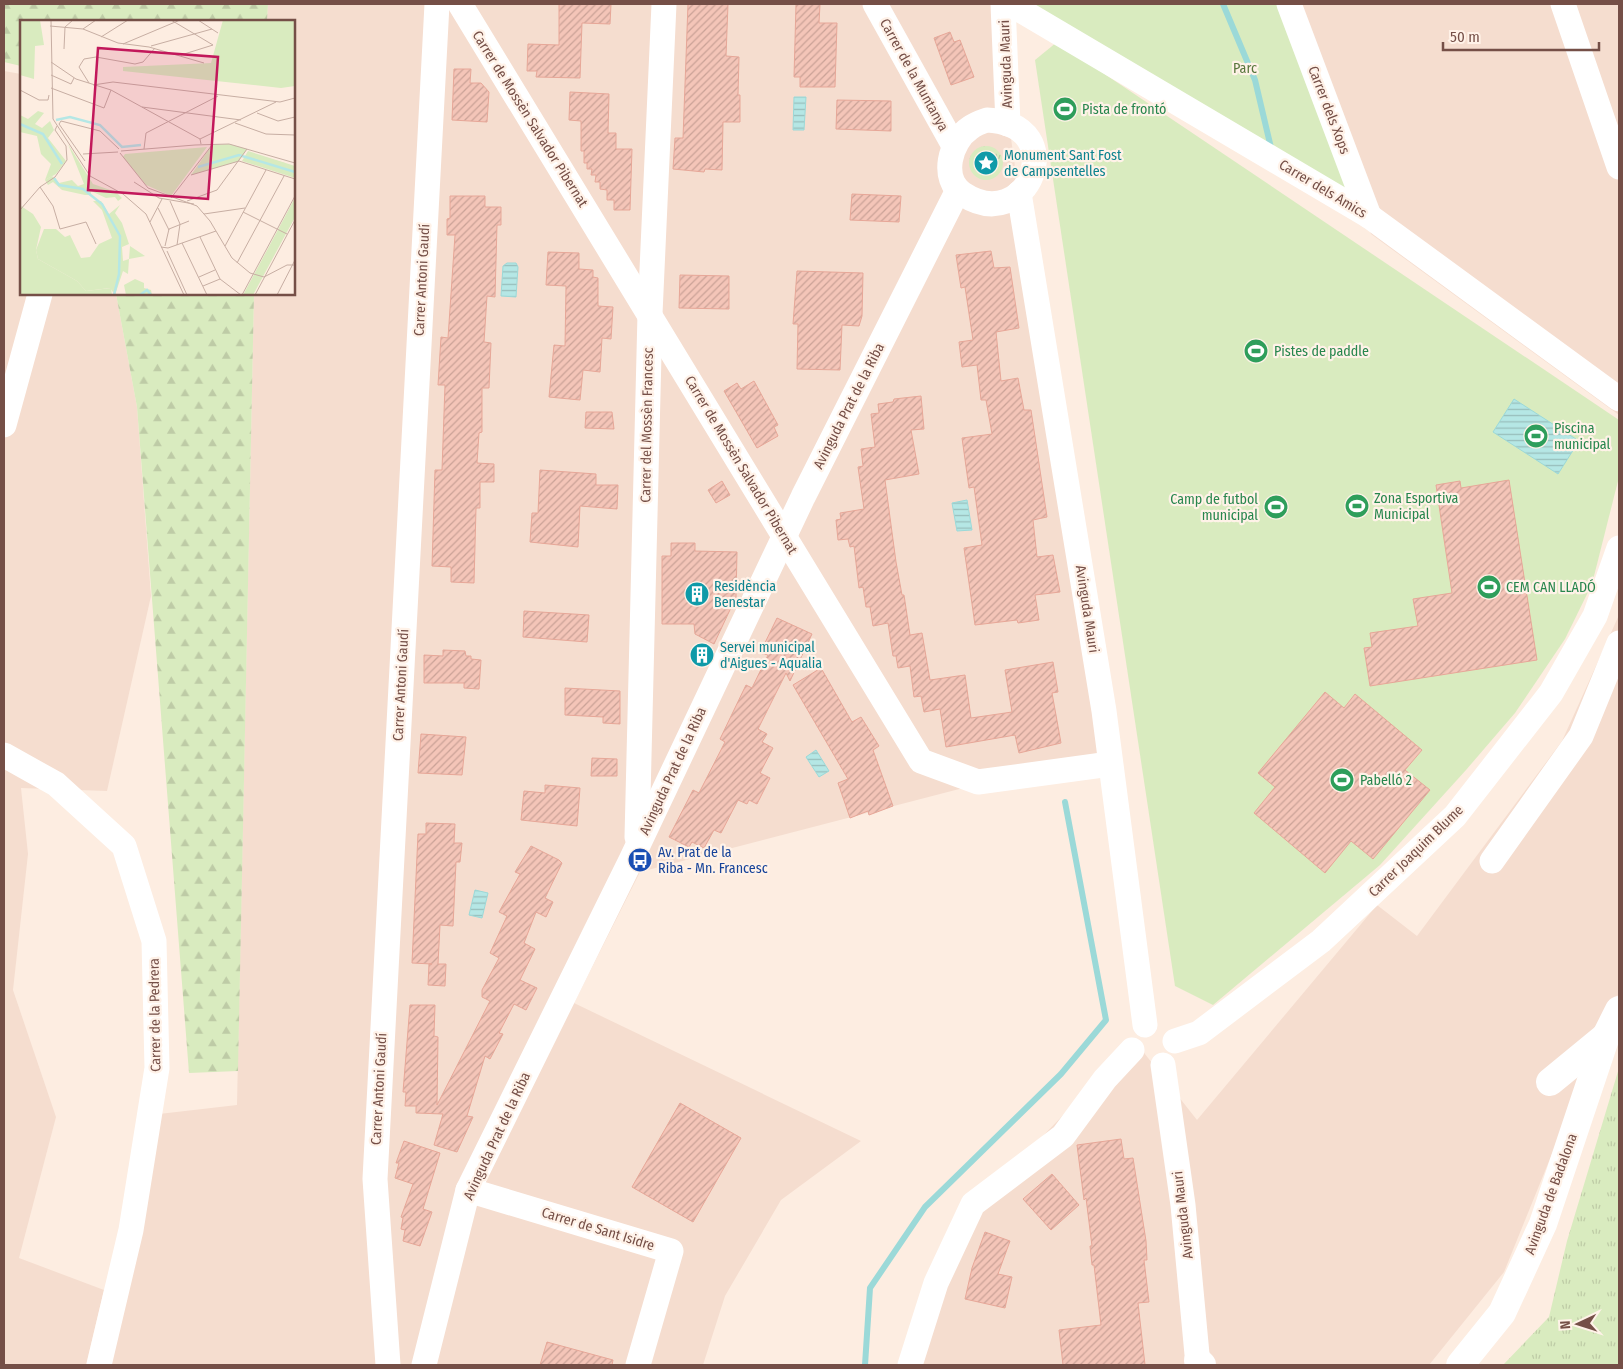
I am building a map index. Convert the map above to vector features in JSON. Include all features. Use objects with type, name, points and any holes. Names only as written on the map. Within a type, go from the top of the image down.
[{"type":"street","name":"Carrer Antoni Gaudí","points":[[388,1365],[374,1179],[437,4]]},
{"type":"street","name":"Carrer de Mossèn Salvador Pibernat","points":[[460,4],[921,761],[978,782],[1110,764]]},
{"type":"street","name":"Carrer del Mossèn Francesc","points":[[637,846],[650,314],[664,4]]},
{"type":"street","name":"Carrer de la Muntanya","points":[[875,4],[954,146]]},
{"type":"street","name":"Avinguda Mauri","points":[[1003,4],[1008,124]]},
{"type":"street","name":"Carrer dels Amics","points":[[1010,4],[1369,216],[1619,399]]},
{"type":"street","name":"Carrer dels Xops","points":[[1289,4],[1369,216]]},
{"type":"street","points":[[1563,4],[1619,167]]},
{"type":"street","points":[[987,120],[1008,124],[1019,129],[1027,137],[1035,157],[1031,180],[1019,193],[998,202],[983,202],[969,198],[958,190],[950,171],[954,146],[969,128],[977,124],[987,120]]},
{"type":"street","name":"Avinguda Prat de la Riba","points":[[424,1365],[468,1190],[637,846],[784,536],[958,190]]},
{"type":"street","name":"Avinguda Mauri","points":[[1019,193],[1102,701],[1145,1025]]},
{"type":"street","points":[[4,420],[40,295]]},
{"type":"street","name":"Carrer Joaquim Blume","points":[[1175,1041],[1199,1033],[1321,941],[1455,816],[1551,693],[1595,616],[1619,548]]},
{"type":"street","points":[[1492,861],[1581,736],[1619,643]]},
{"type":"street","name":"Carrer de la Pedrera","points":[[4,755],[56,784],[124,846],[154,941],[157,1068],[130,1230],[99,1365]]},
{"type":"street","name":"Avinguda de Badalona","points":[[1460,1365],[1502,1313],[1543,1224],[1606,1036],[1619,1010]]},
{"type":"street","points":[[1145,1025],[1164,1026],[1175,1041],[1173,1055],[1163,1065],[1150,1067],[1144,1065],[1134,1056],[1132,1050],[1134,1035],[1145,1025]]},
{"type":"street","points":[[1550,1082],[1606,1036]]},
{"type":"street","points":[[910,1365],[936,1283],[973,1204],[1063,1136],[1106,1079],[1132,1050]]},
{"type":"street","name":"Avinguda Mauri","points":[[1163,1065],[1183,1205],[1199,1364]]},
{"type":"street","name":"Carrer de Sant Isidre","points":[[468,1190],[672,1251],[638,1365]]},
{"type":"shaded area","points":[[268,4],[992,4],[1098,753],[640,872],[574,1003],[861,1141],[781,1200],[725,1296],[703,1365],[99,1365],[159,1114],[237,1105],[254,295],[295,295],[295,20],[267,20]]},
{"type":"shaded area","points":[[1288,4],[1619,4],[1619,415],[1371,234]]},
{"type":"shaded area","points":[[4,71],[20,74],[20,295],[116,295],[137,407],[151,596],[107,791],[21,788],[28,854],[13,990],[56,1117],[19,1258],[104,1290],[86,1365],[4,1365]]},
{"type":"shaded area","points":[[1619,615],[1619,995],[1616,996],[1504,1272],[1429,1365],[903,1365],[925,1280],[1038,1141],[1132,1044],[1141,1049],[1197,1120],[1377,905],[1417,936],[1562,741]]},
{"type":"green space","points":[[4,4],[268,4],[267,20],[20,20],[20,66],[4,62]]},
{"type":"green space","name":"Parc","points":[[1010,4],[1289,4],[1369,216]]},
{"type":"green space","name":"Zona Esportiva Municipal","points":[[1057,42],[1619,420],[1619,477],[1592,584],[1565,639],[1515,713],[1380,865],[1213,1005],[1175,986],[1035,60]]},
{"type":"green space","points":[[986,146],[998,151],[1003,163],[998,175],[986,180],[974,175],[969,163],[974,151]]},
{"type":"green space","points":[[116,295],[254,295],[238,1071],[189,1073],[137,407]]},
{"type":"green space","points":[[1619,1068],[1619,1365],[1503,1365],[1549,1317],[1567,1241]]},
{"type":"water","points":[[794,97],[806,97],[804,130],[793,130]]},
{"type":"water","points":[[507,263],[516,263],[518,267],[516,297],[501,296],[503,266]]},
{"type":"water","name":"Piscina municipal","points":[[1514,399],[1579,441],[1558,474],[1493,432]]},
{"type":"water","points":[[967,500],[972,530],[957,531],[952,503]]},
{"type":"water","points":[[816,750],[829,771],[819,777],[806,757]]},
{"type":"water","points":[[475,890],[488,893],[482,918],[469,915]]},
{"type":"building","points":[[559,4],[611,4],[610,24],[582,23],[580,78],[536,77],[537,71],[527,71],[528,44],[559,45]]},
{"type":"building","points":[[688,4],[728,4],[726,56],[739,57],[738,95],[740,95],[740,122],[723,122],[722,170],[705,169],[704,172],[673,169],[675,138],[683,138]]},
{"type":"building","points":[[796,4],[820,4],[819,23],[837,23],[835,87],[800,87],[800,77],[794,77]]},
{"type":"building","points":[[950,32],[954,42],[960,40],[974,77],[951,85],[934,38]]},
{"type":"building","points":[[454,69],[471,69],[470,83],[481,83],[489,92],[487,122],[452,120]]},
{"type":"building","points":[[570,92],[609,94],[608,133],[616,133],[616,149],[632,149],[630,210],[614,210],[614,200],[607,200],[607,190],[600,189],[600,182],[595,182],[596,175],[591,175],[592,169],[587,169],[587,163],[584,163],[584,151],[581,151],[581,121],[569,120]]},
{"type":"building","points":[[837,100],[891,101],[891,131],[836,129]]},
{"type":"building","points":[[852,194],[901,196],[899,222],[850,220]]},
{"type":"building","points":[[450,196],[485,196],[485,207],[501,207],[501,225],[497,225],[495,297],[487,296],[484,342],[491,343],[489,388],[482,388],[482,432],[479,433],[477,463],[494,464],[494,482],[480,482],[480,508],[476,508],[474,583],[451,582],[451,567],[432,566],[435,470],[442,470],[445,385],[438,385],[441,337],[448,338],[455,235],[447,235],[447,219],[450,218]]},
{"type":"building","points":[[991,251],[994,268],[1010,267],[1019,328],[996,332],[1001,381],[1018,378],[1024,410],[1031,410],[1047,517],[1033,520],[1037,557],[1053,555],[1060,592],[1035,595],[1039,620],[1018,623],[1017,620],[975,625],[964,548],[982,545],[974,487],[969,488],[962,438],[992,434],[986,400],[981,400],[977,365],[962,367],[959,342],[973,340],[965,287],[961,288],[956,255]]},
{"type":"building","points":[[548,252],[579,253],[579,269],[593,270],[593,277],[598,278],[598,306],[613,307],[611,339],[602,338],[600,372],[583,370],[580,400],[549,397],[554,345],[565,346],[566,286],[546,285]]},
{"type":"building","points":[[797,271],[863,273],[862,316],[859,326],[842,325],[840,370],[797,369],[798,324],[793,324]]},
{"type":"building","points":[[680,275],[729,276],[729,309],[679,308]]},
{"type":"building","points":[[754,381],[778,425],[774,427],[778,436],[757,448],[724,391],[737,383],[741,389]]},
{"type":"building","points":[[921,396],[924,429],[911,430],[919,474],[885,480],[896,562],[902,595],[904,595],[910,635],[922,633],[930,680],[965,675],[971,718],[1012,712],[1005,670],[1053,662],[1058,692],[1052,693],[1061,743],[1019,753],[1015,735],[946,747],[940,709],[924,712],[921,696],[914,697],[910,666],[898,668],[896,656],[893,656],[888,623],[873,626],[870,607],[866,607],[863,587],[859,588],[854,546],[850,547],[848,539],[838,540],[836,520],[841,519],[840,513],[864,509],[858,467],[863,466],[861,449],[875,447],[871,414],[879,413],[878,404],[893,402],[894,399]]},
{"type":"building","points":[[586,412],[612,412],[614,429],[585,428]]},
{"type":"building","points":[[540,470],[596,474],[596,485],[618,485],[617,509],[580,506],[578,547],[530,542],[532,513],[538,513]]},
{"type":"building","name":"CEM CAN LLADÓ","points":[[1509,480],[1537,660],[1370,686],[1364,648],[1372,647],[1370,633],[1418,626],[1413,599],[1452,593],[1436,485],[1460,481],[1461,488]]},
{"type":"building","points":[[722,481],[730,495],[716,503],[708,490]]},
{"type":"building","name":"Residència Benestar","points":[[671,543],[695,543],[695,551],[737,552],[736,597],[714,644],[695,634],[694,624],[662,624],[662,556],[671,556]]},
{"type":"building","points":[[524,611],[589,615],[587,642],[523,637]]},
{"type":"building","points":[[777,618],[812,634],[790,681],[786,673],[758,729],[767,734],[762,742],[773,748],[760,773],[770,778],[757,804],[749,800],[747,804],[738,800],[721,833],[714,830],[704,848],[692,842],[689,847],[669,837],[693,790],[699,793],[725,742],[720,739],[746,685],[752,688],[768,655],[760,653]]},
{"type":"building","points":[[443,650],[465,651],[466,656],[471,656],[471,659],[481,660],[479,689],[464,688],[464,683],[424,683],[424,655],[443,656]]},
{"type":"building","points":[[821,668],[852,722],[861,717],[879,746],[873,750],[893,806],[869,815],[868,811],[850,818],[838,783],[848,779],[793,685]]},
{"type":"building","points":[[565,688],[620,691],[620,724],[603,723],[603,717],[565,715]]},
{"type":"building","name":"Pabelló 2","points":[[1325,692],[1344,708],[1355,694],[1422,750],[1405,770],[1430,790],[1373,859],[1351,841],[1325,873],[1254,813],[1275,787],[1258,773]]},
{"type":"building","points":[[421,734],[466,737],[462,775],[418,773]]},
{"type":"building","points":[[592,758],[617,759],[617,776],[591,776]]},
{"type":"building","points":[[545,785],[580,788],[577,826],[521,820],[524,791],[545,793]]},
{"type":"building","points":[[426,823],[455,824],[454,843],[462,843],[460,862],[456,862],[453,926],[440,925],[438,964],[446,964],[445,986],[428,985],[429,964],[432,964],[412,963],[418,834],[426,834]]},
{"type":"building","points":[[531,846],[562,863],[545,898],[553,902],[546,917],[536,912],[524,943],[535,949],[520,980],[537,988],[526,1010],[514,1004],[499,1033],[503,1034],[490,1059],[485,1056],[467,1116],[473,1117],[457,1152],[434,1145],[443,1114],[416,1113],[416,1106],[405,1106],[406,1092],[403,1092],[410,1005],[435,1005],[434,1036],[438,1037],[437,1105],[490,1001],[482,997],[482,990],[499,958],[490,953],[507,916],[499,912],[520,874],[515,872]]},
{"type":"building","points":[[680,1103],[741,1138],[693,1222],[632,1187]]},
{"type":"building","points":[[1121,1139],[1124,1159],[1133,1158],[1146,1241],[1147,1260],[1144,1260],[1149,1302],[1138,1303],[1145,1365],[1063,1365],[1059,1330],[1101,1325],[1094,1265],[1092,1265],[1090,1246],[1092,1246],[1086,1198],[1084,1200],[1077,1145]]},
{"type":"building","points":[[404,1141],[440,1153],[423,1209],[432,1212],[420,1246],[403,1241],[405,1230],[401,1229],[403,1218],[401,1217],[413,1184],[395,1178],[399,1163],[396,1163]]},
{"type":"building","points":[[1052,1174],[1079,1205],[1051,1230],[1023,1199]]},
{"type":"building","points":[[985,1232],[1010,1241],[998,1274],[1012,1277],[1005,1308],[965,1299],[972,1268]]},
{"type":"building","points":[[547,1342],[613,1360],[612,1365],[540,1365]]},
{"type":"waterway","points":[[1223,4],[1255,80],[1272,152]]},
{"type":"waterway","points":[[865,1365],[870,1288],[925,1207],[1061,1074],[1106,1020],[1065,802]]},
{"type":"place","name":"Pista de frontó","points":[[1065,109]]},
{"type":"place","name":"Monument Sant Fost de Campsentelles","points":[[986,163]]},
{"type":"place","name":"Pistes de paddle","points":[[1256,351]]},
{"type":"place","name":"Piscina municipal","points":[[1536,436]]},
{"type":"place","name":"Zona Esportiva Municipal","points":[[1357,506]]},
{"type":"place","name":"Camp de futbol municipal","points":[[1276,507]]},
{"type":"place","name":"CEM CAN LLADÓ","points":[[1489,587]]},
{"type":"place","name":"Residència Benestar","points":[[697,594]]},
{"type":"place","name":"Servei municipal d'Aigues - Aqualia","points":[[702,655]]},
{"type":"place","name":"Pabelló 2","points":[[1342,780]]},
{"type":"place","name":"Av. Prat de la Riba - Mn. Francesc","points":[[640,860]]}]
